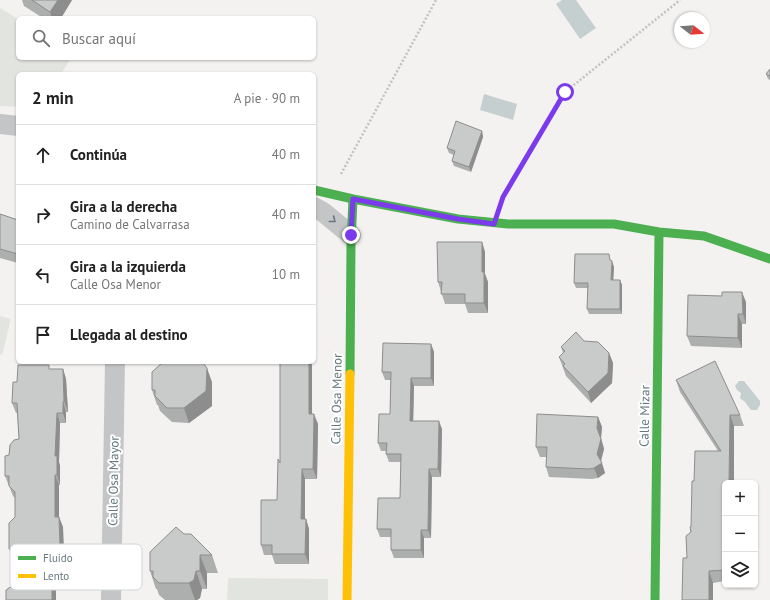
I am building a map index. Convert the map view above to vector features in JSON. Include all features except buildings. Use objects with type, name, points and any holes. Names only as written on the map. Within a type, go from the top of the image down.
[{"type":"street","points":[[0,124],[16,126]]},
{"type":"street","points":[[351,235],[324,212],[318,198],[353,199],[458,219],[494,224],[614,224],[659,232],[704,236],[770,259]]},
{"type":"street","name":"Calle Osa Menor","points":[[347,600],[351,235],[353,199]]},
{"type":"street","name":"Calle Mizar","points":[[655,600],[659,232]]},
{"type":"street","name":"Calle Osa Mayor","points":[[112,544],[114,364]]},
{"type":"street","name":"Calle Osa Mayor","points":[[111,590],[111,600]]},
{"type":"path","points":[[318,198],[436,0]]},
{"type":"path","points":[[494,224],[503,197],[565,92],[680,0]]},
{"type":"shaded area","points":[[562,0],[576,0],[596,28],[580,39],[556,4]]},
{"type":"shaded area","points":[[0,8],[16,18],[16,60],[70,60],[62,72],[16,72],[16,107],[0,106]]},
{"type":"shaded area","points":[[484,94],[517,104],[513,120],[480,110]]},
{"type":"shaded area","points":[[0,316],[11,319],[2,355],[0,354]]},
{"type":"shaded area","points":[[739,381],[744,381],[760,401],[760,405],[757,410],[751,410],[740,398],[741,393],[735,386]]},
{"type":"shaded area","points":[[228,578],[328,579],[328,600],[227,600]]},
{"type":"traffic: fast","points":[[316,190],[458,219],[508,224],[614,224],[659,232],[704,236],[770,259]]},
{"type":"traffic: fast","points":[[350,374],[351,243],[353,199]]},
{"type":"traffic: fast","points":[[655,600],[659,232]]},
{"type":"traffic: slow","points":[[347,600],[350,374]]},
{"type":"route","points":[[351,235],[353,199],[458,219],[494,224],[503,197],[565,92]]}]
